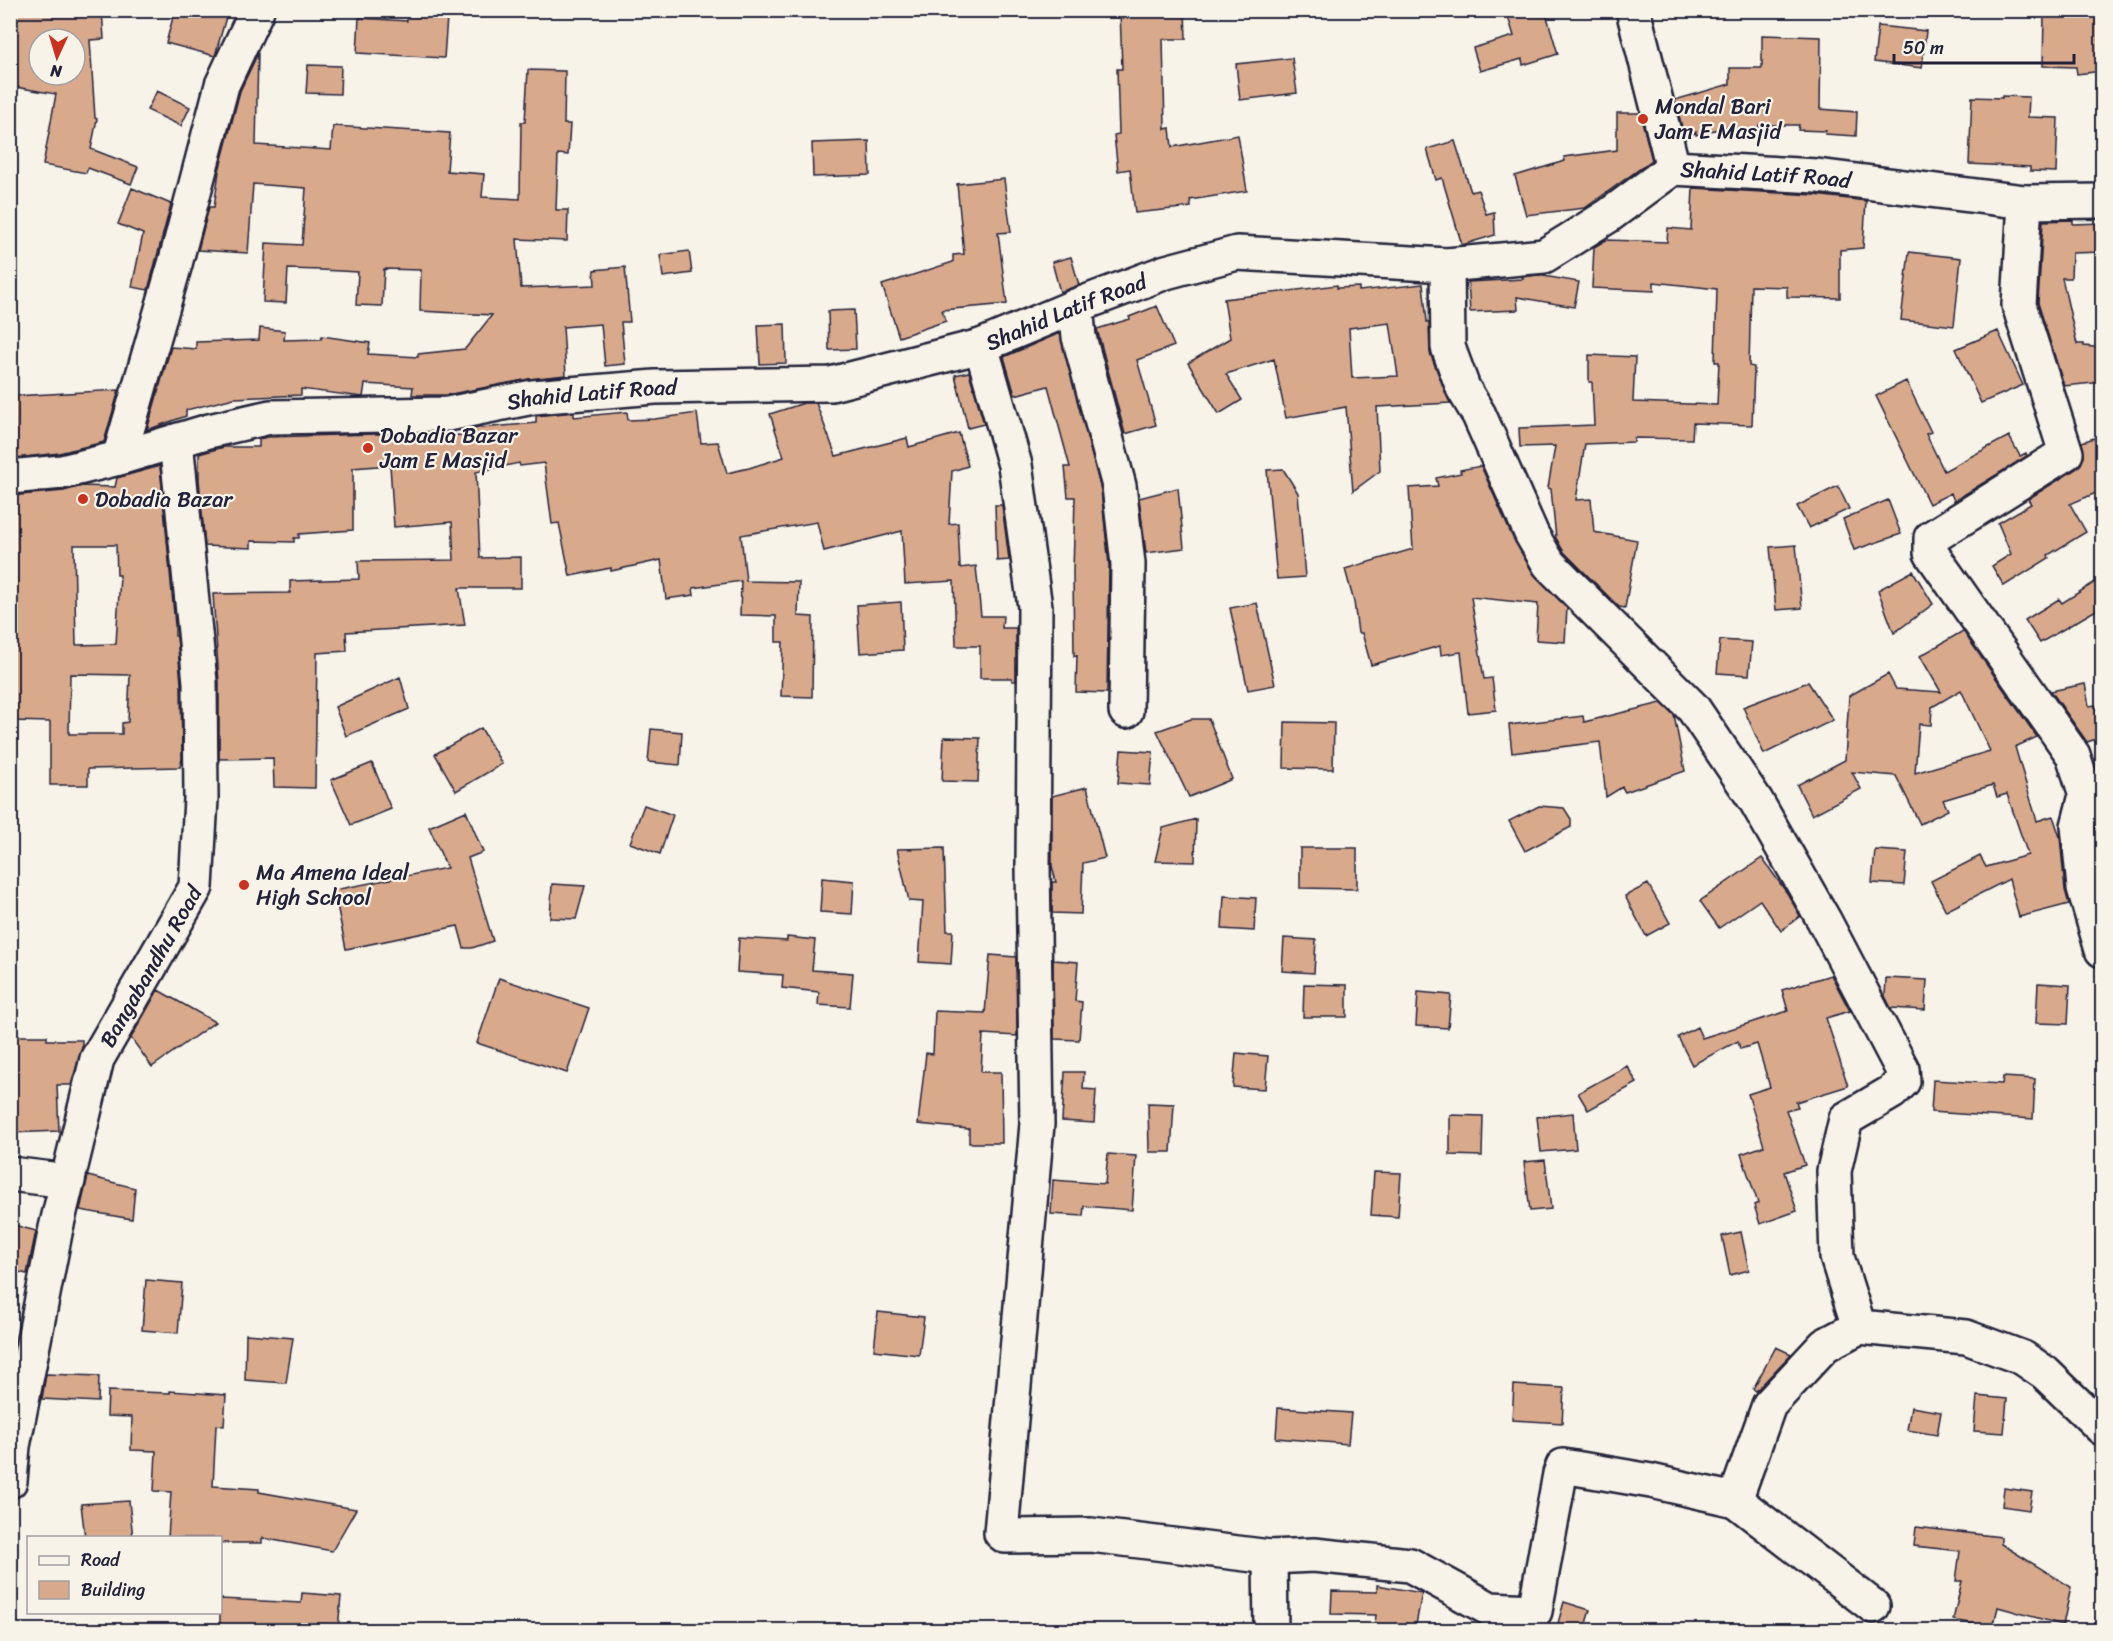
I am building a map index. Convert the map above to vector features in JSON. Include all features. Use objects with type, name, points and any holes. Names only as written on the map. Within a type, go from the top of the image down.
[{"type":"street","points":[[119,458],[175,264],[222,86],[257,10]]},
{"type":"street","points":[[1633,10],[1673,168]]},
{"type":"street","name":"Shahid Latif Road","points":[[10,477],[62,472],[119,458],[209,431],[270,417],[448,414],[533,398],[655,387],[831,384],[981,346],[1076,306],[1166,272],[1237,253],[1447,264],[1544,256],[1608,216],[1673,168],[1817,176],[2025,202],[2103,201]]},
{"type":"street","points":[[2025,202],[2019,304],[2066,453],[1931,538],[1931,554],[2073,755],[2086,795],[2078,826],[2084,888],[2103,950]]},
{"type":"street","points":[[1447,264],[1448,347],[1463,388],[1479,415],[1532,535],[1549,564],[1693,708],[1756,801],[1825,922],[1902,1069],[1903,1081],[1892,1092],[1846,1119],[1834,1171],[1837,1257],[1858,1327]]},
{"type":"street","points":[[1076,306],[1079,337],[1119,486],[1128,564],[1126,711]]},
{"type":"street","points":[[981,346],[1015,465],[1035,608],[1033,866],[1037,1124],[1001,1533],[1005,1536],[1091,1535],[1270,1557],[1314,1555],[1410,1565],[1490,1609],[1540,1621],[1563,1466],[1651,1481],[1736,1500],[1873,1606]]},
{"type":"street","name":"Bangabandhu Road","points":[[10,1481],[13,1446],[56,1228],[97,1059],[196,887],[201,799],[200,682],[176,441]]},
{"type":"street","points":[[10,1174],[68,1181]]},
{"type":"street","points":[[1736,1500],[1769,1405],[1825,1345],[1858,1327],[1966,1337],[2023,1358],[2044,1373],[2103,1428]]},
{"type":"street","points":[[1270,1557],[1271,1630]]},
{"type":"building","points":[[10,10],[102,10],[104,39],[90,40],[95,118],[97,119],[91,149],[138,167],[131,184],[88,168],[86,173],[43,165],[56,94],[10,86]]},
{"type":"building","points":[[175,10],[228,10],[215,56],[166,43]]},
{"type":"building","points":[[1120,10],[1185,10],[1186,39],[1163,39],[1165,129],[1170,128],[1172,147],[1238,135],[1247,191],[1190,200],[1191,207],[1135,213],[1130,169],[1118,171],[1114,135],[1119,134],[1117,69],[1122,69]]},
{"type":"building","points":[[1506,10],[1545,10],[1558,54],[1523,65],[1522,59],[1480,71],[1473,48],[1514,36]]},
{"type":"building","points":[[2081,10],[2103,10],[2103,71],[2077,74],[2076,67],[2043,66],[2044,14],[2080,15]]},
{"type":"building","points":[[407,15],[447,17],[444,58],[357,53],[359,18],[407,21]]},
{"type":"building","points":[[1878,26],[1926,31],[1922,68],[1874,62]]},
{"type":"building","points":[[1762,35],[1821,37],[1820,109],[1857,112],[1856,136],[1825,134],[1826,131],[1798,130],[1799,125],[1759,125],[1759,134],[1730,134],[1730,126],[1696,135],[1696,132],[1685,139],[1675,100],[1730,84],[1730,68],[1762,68]]},
{"type":"building","points":[[258,53],[256,145],[331,150],[333,126],[450,133],[447,171],[484,174],[482,197],[520,199],[521,122],[525,122],[528,70],[565,71],[564,124],[570,124],[568,155],[558,154],[556,210],[568,210],[567,241],[517,239],[521,288],[595,285],[594,270],[625,267],[630,322],[621,322],[625,364],[605,366],[601,324],[563,327],[566,375],[529,379],[446,395],[412,395],[413,387],[365,384],[363,397],[301,389],[301,395],[234,398],[186,410],[186,416],[147,430],[171,347],[196,349],[196,342],[259,340],[260,328],[285,331],[284,340],[321,339],[322,336],[370,343],[368,354],[418,357],[418,354],[465,349],[492,315],[420,311],[421,270],[384,269],[382,306],[356,305],[358,272],[321,270],[288,269],[286,303],[263,302],[266,243],[302,245],[306,188],[253,184],[248,253],[198,250],[209,207],[214,207],[219,171],[240,91]]},
{"type":"building","points":[[1292,58],[1297,93],[1240,100],[1236,64]]},
{"type":"building","points":[[308,65],[341,66],[340,94],[306,93]]},
{"type":"building","points":[[157,91],[190,107],[181,126],[147,110]]},
{"type":"building","points":[[2002,96],[2029,97],[2028,117],[2058,118],[2056,172],[2030,171],[2030,167],[1969,164],[1972,97],[2002,98]]},
{"type":"building","points":[[1617,113],[1640,113],[1652,160],[1585,208],[1526,215],[1515,176],[1565,161],[1564,157],[1617,150]]},
{"type":"building","points":[[869,141],[870,175],[813,177],[812,143]]},
{"type":"building","points":[[1455,141],[1471,192],[1478,190],[1486,214],[1494,212],[1495,235],[1462,245],[1442,178],[1436,180],[1427,149]]},
{"type":"building","points":[[1004,179],[1011,232],[998,233],[1007,304],[942,310],[946,321],[899,337],[882,285],[953,262],[953,255],[964,254],[957,184]]},
{"type":"building","points":[[132,188],[171,204],[148,290],[132,287],[143,234],[118,224]]},
{"type":"building","points":[[1693,188],[1815,195],[1866,201],[1863,248],[1840,250],[1840,298],[1787,297],[1787,287],[1751,286],[1749,366],[1754,367],[1752,425],[1693,423],[1692,439],[1634,438],[1634,442],[1585,444],[1576,500],[1591,499],[1594,532],[1637,540],[1625,608],[1619,607],[1564,552],[1556,538],[1551,489],[1548,488],[1555,446],[1520,447],[1519,428],[1594,425],[1592,382],[1589,382],[1589,355],[1635,357],[1633,402],[1717,405],[1719,362],[1715,362],[1717,289],[1654,282],[1654,291],[1592,288],[1594,247],[1606,240],[1667,242],[1668,228],[1691,230]]},
{"type":"building","points":[[2073,220],[2073,224],[2103,223],[2103,252],[2072,253],[2071,278],[2062,278],[2077,344],[2103,348],[2103,382],[2064,386],[2038,303],[2043,221]]},
{"type":"building","points":[[689,251],[692,273],[663,277],[660,255]]},
{"type":"building","points":[[1909,252],[1961,258],[1954,326],[1901,320]]},
{"type":"building","points":[[1071,257],[1079,285],[1060,292],[1052,262]]},
{"type":"building","points":[[1538,275],[1579,282],[1574,307],[1517,297],[1518,310],[1470,312],[1468,282],[1523,279],[1522,277]]},
{"type":"building","points":[[1423,284],[1427,322],[1429,322],[1430,353],[1450,403],[1377,407],[1380,471],[1353,491],[1346,407],[1286,418],[1274,359],[1226,374],[1242,400],[1219,414],[1188,363],[1230,338],[1224,299],[1337,285],[1337,288],[1359,287],[1359,291]],"holes":[[[1390,323],[1398,376],[1352,378],[1349,328]]]},
{"type":"building","points":[[1157,306],[1174,346],[1137,360],[1156,425],[1125,434],[1097,329],[1130,319],[1129,317]]},
{"type":"building","points":[[854,310],[856,349],[829,350],[828,311]]},
{"type":"building","points":[[785,324],[786,363],[760,364],[758,325]]},
{"type":"building","points":[[1998,331],[2023,385],[1981,403],[1956,349]]},
{"type":"building","points":[[1060,333],[1101,490],[1109,565],[1107,693],[1076,692],[1077,655],[1074,656],[1073,573],[1075,497],[1068,497],[1065,467],[1070,467],[1048,386],[1015,395],[1004,357]]},
{"type":"building","points":[[969,372],[984,424],[968,428],[955,375]]},
{"type":"building","points":[[1906,381],[1931,432],[1926,434],[1944,471],[2009,436],[2020,456],[2026,453],[2027,456],[1954,501],[1951,493],[1929,504],[1876,396]]},
{"type":"building","points":[[119,390],[104,442],[59,453],[16,458],[14,396]]},
{"type":"building","points":[[804,403],[816,403],[836,456],[907,438],[909,447],[959,433],[968,466],[952,471],[949,524],[958,523],[960,568],[976,566],[981,616],[1003,616],[1002,628],[1016,628],[1016,681],[1012,681],[1012,678],[980,678],[980,646],[956,646],[954,581],[905,584],[902,531],[824,551],[817,522],[741,535],[746,581],[799,582],[798,616],[813,617],[812,697],[781,696],[783,642],[776,642],[776,616],[740,615],[741,581],[693,588],[694,595],[666,599],[661,560],[611,571],[611,568],[570,576],[559,523],[552,524],[544,463],[520,466],[519,463],[476,472],[480,558],[521,557],[521,588],[459,588],[465,625],[346,632],[347,651],[317,653],[315,788],[274,787],[273,758],[219,759],[219,682],[213,594],[290,593],[290,581],[359,579],[358,561],[454,560],[452,522],[394,527],[390,465],[353,468],[353,530],[299,534],[299,538],[294,538],[294,542],[251,541],[251,548],[205,546],[199,454],[224,447],[259,447],[259,439],[267,437],[411,433],[411,436],[471,435],[470,429],[536,423],[536,416],[574,412],[574,417],[627,412],[628,420],[697,413],[701,443],[718,442],[727,473],[784,457],[770,414]]},
{"type":"building","points":[[2094,438],[2103,461],[2103,490],[2070,504],[2086,532],[2004,586],[1992,566],[2011,554],[1998,523],[2031,504],[2028,499],[2076,469],[2084,456],[2082,442]]},
{"type":"building","points":[[160,466],[181,683],[182,759],[180,767],[88,769],[88,785],[50,785],[50,722],[10,721],[10,496],[64,491],[82,486],[115,487],[117,478]],"holes":[[[74,545],[116,545],[117,575],[120,575],[116,644],[76,645]],[[70,674],[130,675],[128,722],[122,723],[122,734],[69,734]]]},
{"type":"building","points":[[1481,466],[1511,534],[1533,573],[1567,608],[1565,642],[1536,640],[1538,604],[1471,597],[1484,679],[1492,678],[1496,710],[1468,713],[1461,652],[1441,655],[1440,646],[1371,665],[1362,633],[1358,633],[1354,602],[1345,569],[1413,549],[1409,488],[1438,486],[1436,478]]},
{"type":"building","points":[[1283,469],[1298,493],[1305,577],[1277,579],[1267,470]]},
{"type":"building","points":[[1838,486],[1849,509],[1809,528],[1797,506]]},
{"type":"building","points":[[1178,488],[1184,548],[1146,553],[1139,498]]},
{"type":"building","points":[[1888,500],[1901,534],[1854,550],[1843,519]]},
{"type":"building","points":[[995,505],[1002,505],[1009,560],[997,561]]},
{"type":"building","points":[[1796,545],[1802,608],[1776,610],[1770,547]]},
{"type":"building","points":[[1913,571],[1933,604],[1894,633],[1878,590]]},
{"type":"building","points":[[2103,577],[2103,606],[2040,643],[2025,620],[2059,599],[2062,603]]},
{"type":"building","points":[[901,602],[903,650],[860,653],[857,605]]},
{"type":"building","points":[[1257,603],[1275,685],[1248,690],[1230,608]]},
{"type":"building","points":[[1963,631],[2037,737],[2015,747],[2037,821],[2053,816],[2060,837],[2065,890],[2069,904],[2019,917],[2009,879],[1946,911],[1931,881],[1980,856],[1986,867],[2028,855],[2007,794],[1997,797],[1993,785],[1943,800],[1948,810],[1920,824],[1896,776],[1852,772],[1861,789],[1812,815],[1797,785],[1845,760],[1849,696],[1888,674],[1896,689],[1941,692],[1920,656]],"holes":[[[1961,690],[1990,751],[1915,773],[1919,724],[1931,725],[1932,707]]]},
{"type":"building","points":[[1720,640],[1752,642],[1749,675],[1717,673]]},
{"type":"building","points":[[400,677],[409,709],[346,736],[335,707]]},
{"type":"building","points":[[1808,682],[1833,720],[1764,754],[1743,707]]},
{"type":"building","points":[[2085,684],[2089,706],[2095,705],[2103,731],[2103,737],[2087,742],[2051,691]]},
{"type":"building","points":[[1661,703],[1674,715],[1685,771],[1625,792],[1622,787],[1606,797],[1600,742],[1512,753],[1509,725],[1583,716],[1584,722]]},
{"type":"building","points":[[1191,719],[1209,719],[1232,779],[1189,797],[1157,731]]},
{"type":"building","points":[[1285,722],[1334,723],[1333,769],[1284,768]]},
{"type":"building","points":[[481,728],[502,764],[456,791],[435,754]]},
{"type":"building","points":[[651,729],[682,732],[680,765],[648,762]]},
{"type":"building","points":[[944,737],[980,738],[978,782],[942,781]]},
{"type":"building","points":[[1121,750],[1153,752],[1150,785],[1118,783]]},
{"type":"building","points":[[372,763],[391,809],[351,825],[331,780]]},
{"type":"building","points":[[1087,787],[1105,858],[1083,863],[1081,914],[1052,913],[1052,882],[1056,882],[1052,866],[1052,796]]},
{"type":"building","points":[[644,805],[673,815],[660,854],[630,843]]},
{"type":"building","points":[[1539,806],[1564,808],[1571,819],[1571,827],[1525,851],[1509,821]]},
{"type":"building","points":[[466,811],[483,852],[468,858],[493,941],[472,948],[464,948],[458,926],[346,949],[334,890],[447,868],[429,827]]},
{"type":"building","points":[[1196,819],[1195,862],[1155,861],[1163,828]]},
{"type":"building","points":[[2098,842],[2103,842],[2102,877]]},
{"type":"building","points":[[944,848],[947,931],[953,931],[951,964],[919,962],[923,902],[909,901],[897,849]]},
{"type":"building","points":[[1300,848],[1357,848],[1357,889],[1300,888]]},
{"type":"building","points":[[1875,850],[1907,852],[1904,885],[1872,883]]},
{"type":"building","points":[[1762,858],[1800,916],[1781,931],[1760,900],[1719,928],[1700,901]]},
{"type":"building","points":[[822,878],[854,881],[852,914],[820,912]]},
{"type":"building","points":[[552,884],[585,886],[576,919],[550,918]]},
{"type":"building","points":[[1648,884],[1670,923],[1646,936],[1625,896]]},
{"type":"building","points":[[1224,896],[1256,898],[1254,931],[1222,929]]},
{"type":"building","points":[[787,937],[815,940],[812,970],[853,973],[850,1007],[818,1005],[819,992],[782,988],[783,975],[737,972],[739,938],[787,941]]},
{"type":"building","points":[[1284,938],[1316,940],[1314,973],[1282,971]]},
{"type":"building","points":[[990,955],[1016,957],[1017,1036],[983,1034],[981,1072],[1001,1072],[1002,1143],[969,1143],[969,1129],[918,1124],[926,1053],[933,1054],[935,1011],[985,1013]]},
{"type":"building","points":[[1053,960],[1078,962],[1075,1001],[1082,1002],[1079,1040],[1054,1039]]},
{"type":"building","points":[[1831,975],[1850,1011],[1826,1018],[1848,1086],[1796,1102],[1798,1107],[1786,1110],[1805,1165],[1784,1172],[1797,1211],[1760,1224],[1754,1205],[1758,1203],[1741,1154],[1764,1146],[1748,1094],[1770,1087],[1757,1044],[1740,1049],[1738,1041],[1692,1065],[1678,1037],[1697,1027],[1702,1038],[1788,1011],[1782,990]]},
{"type":"building","points":[[499,978],[589,1008],[567,1073],[477,1043]]},
{"type":"building","points":[[1886,978],[1927,980],[1925,1010],[1891,1008],[1885,996]]},
{"type":"building","points":[[2038,983],[2070,985],[2068,1024],[2036,1023]]},
{"type":"building","points":[[1304,984],[1347,985],[1347,1017],[1303,1017]]},
{"type":"building","points":[[158,990],[215,1022],[152,1067],[131,1038]]},
{"type":"building","points":[[1418,992],[1451,995],[1448,1028],[1416,1026]]},
{"type":"building","points":[[10,1036],[47,1036],[47,1040],[82,1040],[82,1048],[71,1085],[57,1085],[59,1131],[10,1133]]},
{"type":"building","points":[[1236,1053],[1268,1056],[1265,1089],[1233,1087]]},
{"type":"building","points":[[1627,1066],[1637,1083],[1588,1110],[1578,1093]]},
{"type":"building","points":[[1065,1072],[1084,1072],[1083,1089],[1096,1090],[1094,1123],[1062,1121]]},
{"type":"building","points":[[2003,1077],[2035,1079],[2033,1119],[1931,1112],[1933,1080],[2002,1084]]},
{"type":"building","points":[[1148,1103],[1174,1104],[1171,1152],[1149,1152]]},
{"type":"building","points":[[1573,1113],[1576,1149],[1541,1152],[1537,1117]]},
{"type":"building","points":[[1450,1115],[1483,1116],[1482,1156],[1450,1155]]},
{"type":"building","points":[[1108,1154],[1136,1156],[1132,1210],[1084,1206],[1083,1216],[1051,1214],[1053,1180],[1105,1184]]},
{"type":"building","points":[[1545,1160],[1551,1209],[1530,1211],[1524,1162]]},
{"type":"building","points":[[1374,1172],[1401,1173],[1398,1217],[1371,1215]]},
{"type":"building","points":[[88,1176],[135,1188],[132,1219],[80,1210]]},
{"type":"building","points":[[10,1224],[36,1231],[27,1274],[10,1270]]},
{"type":"building","points":[[1741,1232],[1749,1270],[1730,1275],[1722,1236]]},
{"type":"building","points":[[146,1280],[182,1283],[178,1333],[142,1330]]},
{"type":"building","points":[[878,1312],[924,1317],[919,1355],[874,1350]]},
{"type":"building","points":[[246,1334],[293,1338],[286,1383],[245,1380]]},
{"type":"building","points":[[1776,1347],[1791,1354],[1756,1391],[1753,1389]]},
{"type":"building","points":[[46,1374],[99,1376],[98,1402],[42,1399]]},
{"type":"building","points":[[1514,1385],[1564,1388],[1562,1423],[1512,1420]]},
{"type":"building","points":[[108,1391],[170,1393],[170,1391],[226,1395],[224,1426],[216,1425],[213,1486],[259,1489],[259,1492],[356,1509],[332,1551],[262,1538],[262,1543],[222,1543],[222,1536],[168,1536],[171,1492],[154,1491],[156,1451],[131,1450],[132,1417],[107,1416]]},
{"type":"building","points":[[1977,1396],[2007,1399],[2004,1433],[1974,1431]]},
{"type":"building","points":[[1911,1407],[1941,1412],[1937,1435],[1907,1430]]},
{"type":"building","points":[[1278,1408],[1351,1413],[1348,1444],[1276,1438]]},
{"type":"building","points":[[2004,1488],[2032,1492],[2029,1510],[2002,1506]]},
{"type":"building","points":[[129,1501],[133,1536],[85,1536],[81,1504]]},
{"type":"building","points":[[1916,1527],[2001,1537],[2001,1544],[2071,1587],[2063,1625],[1998,1607],[1993,1628],[1953,1620],[1962,1581],[1956,1581],[1960,1551],[1914,1546]]},
{"type":"building","points":[[1377,1585],[1422,1593],[1415,1630],[1402,1630],[1375,1623],[1376,1615],[1331,1614],[1332,1591],[1377,1592]]},
{"type":"building","points":[[302,1593],[341,1596],[338,1630],[271,1627],[270,1630],[220,1630],[222,1599],[301,1603]]},
{"type":"building","points":[[1564,1602],[1590,1610],[1584,1630],[1558,1623]]},
{"type":"place","name":"Mondal Bari Jam E Masjid","points":[[1643,119]]},
{"type":"place","name":"Dobadia Bazar Jam E Masjid","points":[[368,448]]},
{"type":"place","name":"Dobadia Bazar","points":[[83,499]]},
{"type":"place","name":"Ma Amena Ideal High School","points":[[244,885]]}]
